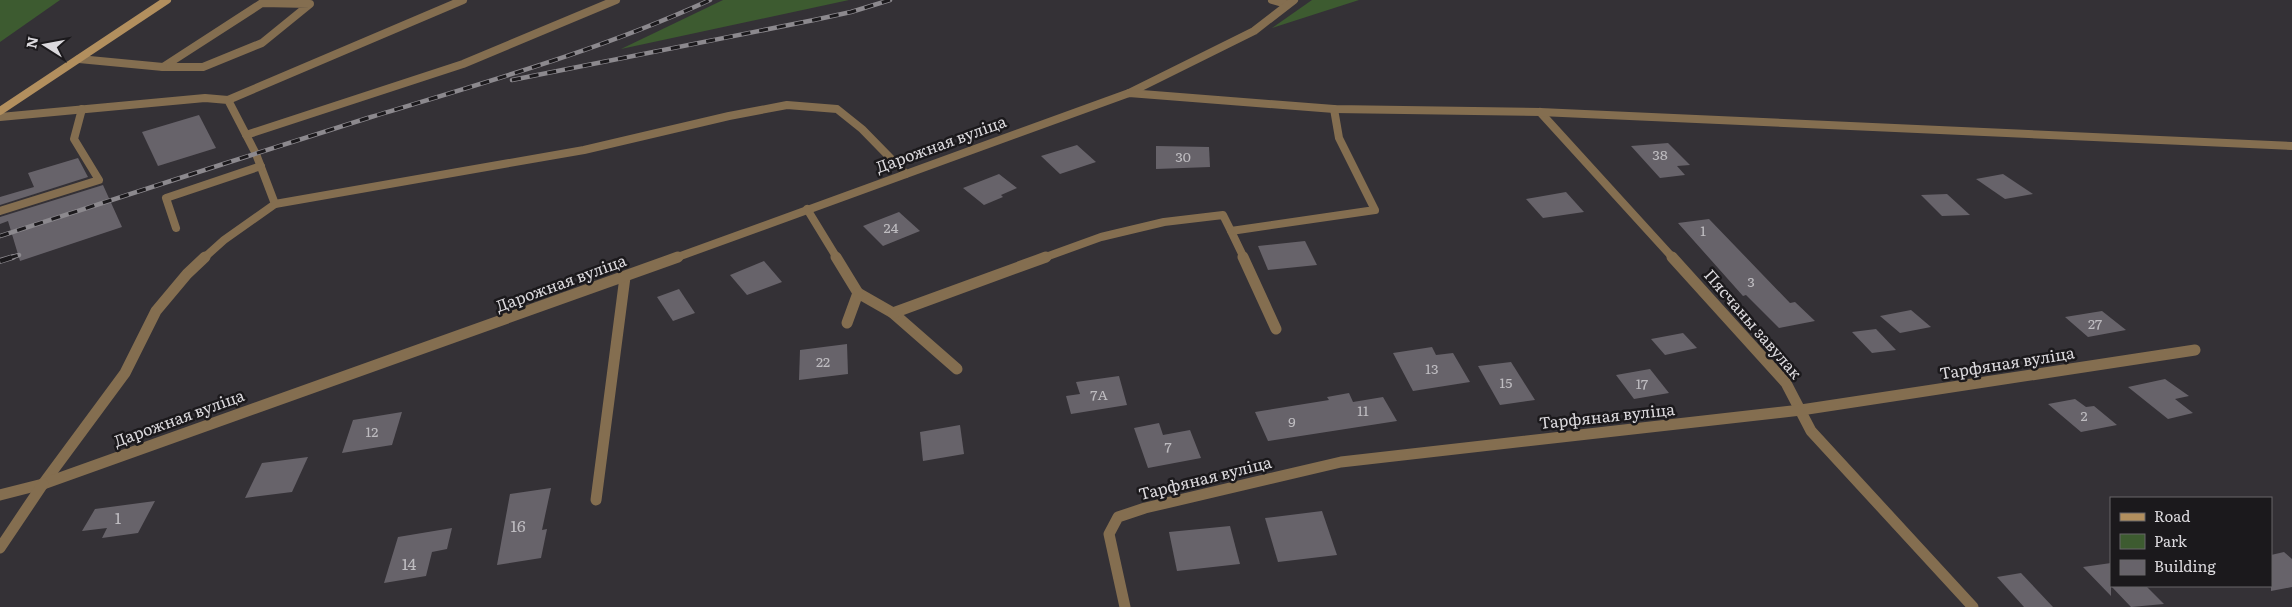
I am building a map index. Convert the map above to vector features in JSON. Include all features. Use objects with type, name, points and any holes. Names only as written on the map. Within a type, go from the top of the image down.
[{"type":"main road","points":[[0,111],[167,0]]},
{"type":"street","points":[[0,117],[205,98],[228,100],[463,0]]},
{"type":"street","points":[[246,135],[463,64],[616,0]]},
{"type":"street","points":[[1272,0],[1290,2]]},
{"type":"street","name":"Дарожная вуліца","points":[[0,495],[43,484],[625,277],[1129,93],[1254,31],[1290,2]]},
{"type":"street","points":[[79,59],[163,67],[203,67],[262,43],[310,4],[262,3],[163,67]]},
{"type":"street","points":[[1129,93],[1334,109],[1540,112],[2292,146]]},
{"type":"street","points":[[228,100],[261,166],[275,204]]},
{"type":"street","points":[[0,548],[43,484],[125,373],[156,310],[187,274],[224,240],[275,204],[584,150],[729,116],[787,105],[836,109],[862,129],[906,174]]},
{"type":"street","points":[[1231,231],[1375,210],[1339,138],[1334,109]]},
{"type":"street","points":[[0,211],[99,180],[74,139],[82,110]]},
{"type":"street","name":"Пясчаны завулак","points":[[1540,112],[1786,384],[1802,410],[1811,431],[1973,607]]},
{"type":"street","points":[[176,228],[166,198],[261,166]]},
{"type":"street","points":[[807,209],[858,293],[893,313],[957,369]]},
{"type":"street","points":[[893,313],[1101,237],[1164,222],[1223,216],[1276,329]]},
{"type":"street","points":[[596,500],[625,277]]},
{"type":"street","points":[[847,323],[858,293]]},
{"type":"street","name":"Тарфяная вуліца","points":[[1125,607],[1109,534],[1118,518],[1145,508],[1341,462],[1802,410],[2195,350]]},
{"type":"green space","points":[[0,0],[60,0],[0,42]]},
{"type":"green space","points":[[723,0],[849,0],[621,49]]},
{"type":"green space","points":[[1312,0],[1359,0],[1272,28]]},
{"type":"building","points":[[199,115],[216,148],[158,166],[142,132]]},
{"type":"building","points":[[1668,143],[1690,165],[1677,166],[1685,175],[1660,178],[1631,146]]},
{"type":"building","points":[[1077,145],[1096,162],[1060,174],[1041,156]]},
{"type":"building","points":[[1156,146],[1209,147],[1210,167],[1156,169]]},
{"type":"building","points":[[78,158],[88,177],[0,205],[0,197],[34,187],[28,173]]},
{"type":"building","points":[[999,174],[1017,188],[1001,195],[1003,197],[984,205],[963,188]]},
{"type":"building","points":[[2003,174],[2033,194],[2005,199],[1976,179]]},
{"type":"building","points":[[103,185],[122,227],[20,261],[8,221],[0,224],[0,217]]},
{"type":"building","points":[[1566,192],[1584,212],[1543,218],[1526,199]]},
{"type":"building","points":[[1947,194],[1970,215],[1942,216],[1921,195]]},
{"type":"building","points":[[899,212],[920,231],[883,246],[863,226]]},
{"type":"building","points":[[1709,219],[1790,303],[1795,302],[1815,321],[1779,328],[1746,295],[1743,296],[1678,223]]},
{"type":"building","points":[[1305,241],[1317,265],[1268,270],[1258,246]]},
{"type":"building","points":[[764,261],[782,282],[747,295],[730,275]]},
{"type":"building","points":[[679,289],[695,313],[673,321],[657,297]]},
{"type":"building","points":[[1911,310],[1931,327],[1900,333],[1880,316]]},
{"type":"building","points":[[2102,311],[2126,330],[2088,337],[2065,317]]},
{"type":"building","points":[[1876,329],[1896,350],[1872,353],[1852,332]]},
{"type":"building","points":[[1683,333],[1697,348],[1665,355],[1651,339]]},
{"type":"building","points":[[847,344],[848,374],[799,380],[800,350]]},
{"type":"building","points":[[1432,347],[1436,355],[1453,353],[1470,382],[1413,391],[1393,353]]},
{"type":"building","points":[[1511,362],[1535,400],[1500,405],[1478,366]]},
{"type":"building","points":[[1650,369],[1669,393],[1634,399],[1616,375]]},
{"type":"building","points":[[1119,376],[1127,405],[1071,414],[1066,396],[1080,394],[1076,382]]},
{"type":"building","points":[[2165,379],[2189,396],[2175,399],[2193,413],[2168,419],[2128,387]]},
{"type":"building","points":[[1349,393],[1353,402],[1383,397],[1397,421],[1268,441],[1255,412],[1329,400],[1327,397]]},
{"type":"building","points":[[2075,399],[2086,407],[2094,406],[2117,425],[2081,432],[2048,404]]},
{"type":"building","points":[[402,412],[392,445],[342,453],[353,420]]},
{"type":"building","points":[[1159,423],[1163,435],[1190,430],[1201,458],[1148,468],[1134,428]]},
{"type":"building","points":[[960,425],[964,454],[923,461],[920,432]]},
{"type":"building","points":[[308,457],[292,492],[245,498],[262,463]]},
{"type":"building","points":[[551,488],[542,530],[547,529],[541,558],[497,565],[510,494]]},
{"type":"building","points":[[155,501],[138,533],[102,538],[107,528],[82,531],[95,509]]},
{"type":"building","points":[[1322,511],[1337,555],[1278,562],[1265,518]]},
{"type":"building","points":[[1230,526],[1240,564],[1177,571],[1169,532]]},
{"type":"building","points":[[452,528],[447,549],[432,552],[426,576],[384,583],[398,537]]},
{"type":"building","points":[[2284,552],[2292,559],[2292,587],[2271,591],[2272,555]]},
{"type":"building","points":[[2110,563],[2111,596],[2083,567]]},
{"type":"building","points":[[2021,573],[2053,607],[2024,607],[1997,577]]},
{"type":"building","points":[[2112,587],[2147,587],[2164,604],[2131,607]]},
{"type":"railway","points":[[0,236],[543,64],[669,18],[710,0]]},
{"type":"railway","points":[[512,80],[814,20],[851,12],[890,0]]},
{"type":"railway","points":[[9,258],[19,255]]},
{"type":"railway","points":[[0,261],[13,257]]}]
